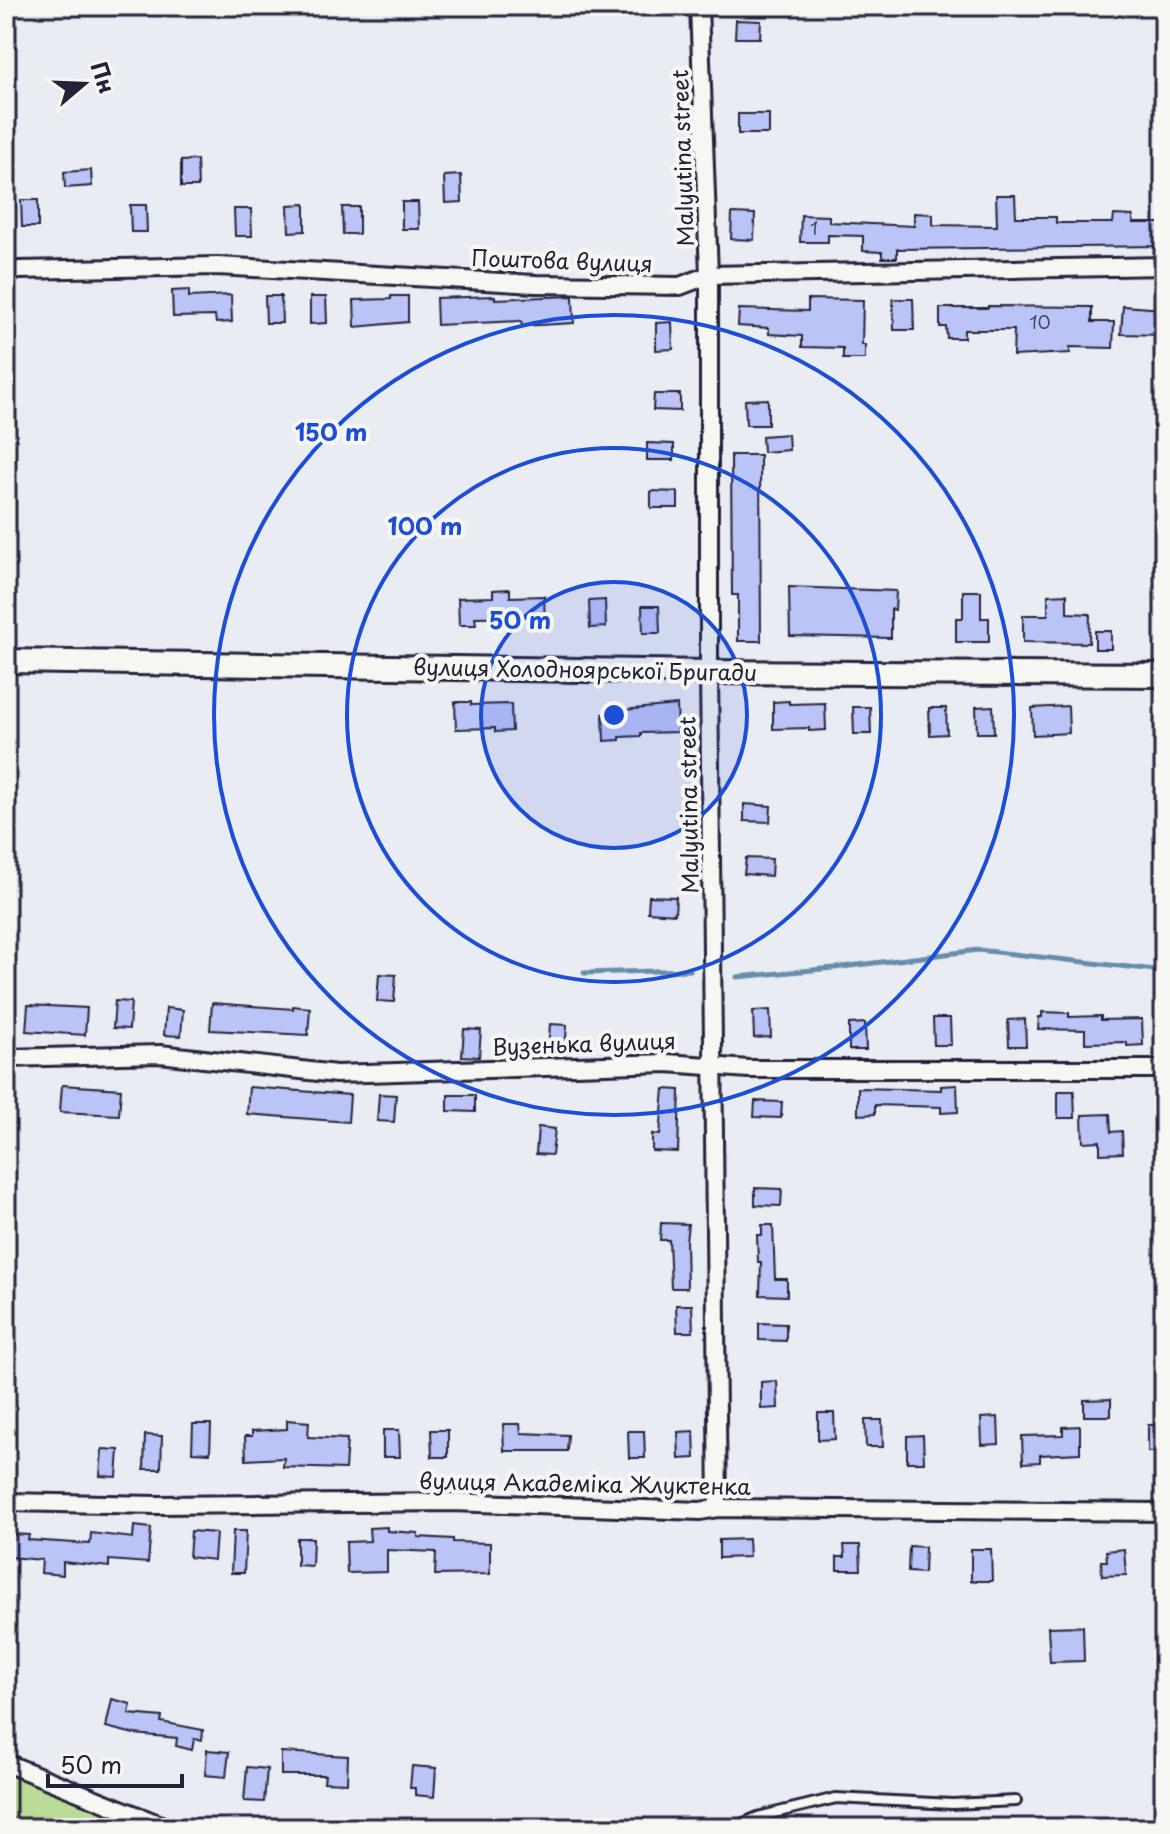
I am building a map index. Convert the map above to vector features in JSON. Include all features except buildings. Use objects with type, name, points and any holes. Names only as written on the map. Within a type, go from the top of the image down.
[{"type":"street","name":"Malyutina street","points":[[699,6],[709,275],[709,672],[718,1508]]},
{"type":"street","name":"Поштова вулиця","points":[[6,273],[19,270],[218,266],[535,284],[680,286],[709,275],[1164,266]]},
{"type":"street","name":"вулиця Холодноярської Бригади","points":[[6,661],[709,672],[1164,675]]},
{"type":"street","name":"Вузенька вулиця","points":[[6,1058],[160,1054],[336,1074],[667,1063],[714,1064],[749,1069],[1164,1069]]},
{"type":"street","name":"вулиця Академіка Жлуктенка","points":[[6,1502],[157,1505],[452,1502],[700,1511],[718,1508],[1164,1512]]},
{"type":"street","points":[[6,1763],[168,1828]]},
{"type":"lane","points":[[732,1828],[758,1817],[836,1798],[952,1804],[1016,1801]]},
{"type":"green space","points":[[6,1765],[159,1828],[38,1828],[6,1816]]},
{"type":"waterway","points":[[737,977],[978,950],[1155,970],[1164,968]]},
{"type":"waterway","points":[[584,973],[690,970]]},
{"type":"railway","points":[[6,1822],[21,1828]]}]
